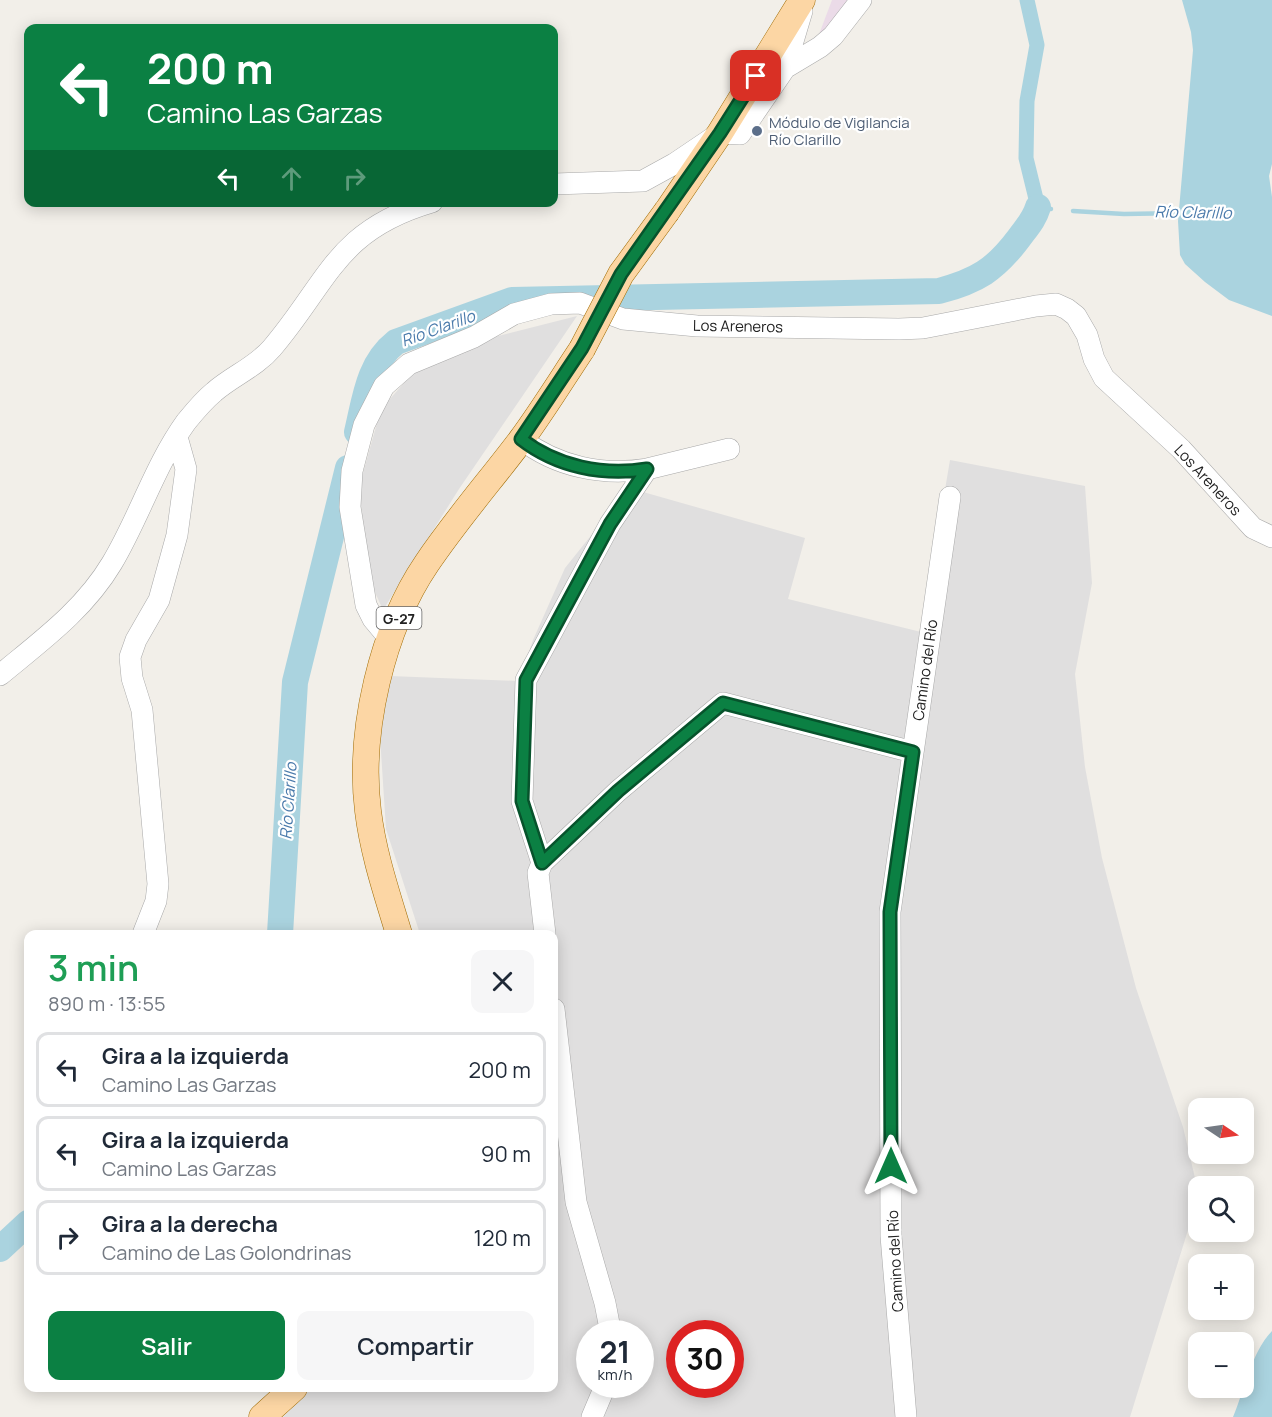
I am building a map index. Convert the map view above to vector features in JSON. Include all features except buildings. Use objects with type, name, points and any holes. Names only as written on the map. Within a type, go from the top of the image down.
[{"type":"main road","name":"G-27","points":[[398,930],[375,849],[368,810],[367,752],[377,686],[388,637],[426,564],[521,439],[582,348],[621,274],[720,133],[804,0]]},
{"type":"main road","points":[[262,1417],[290,1392]]},
{"type":"street","points":[[643,181],[674,164],[720,133],[740,134],[785,68],[804,0]]},
{"type":"street","points":[[785,68],[820,47],[833,36],[861,0]]},
{"type":"street","points":[[558,184],[643,181],[666,189],[668,209]]},
{"type":"street","points":[[0,675],[67,619],[99,583],[123,544],[177,437],[200,405],[215,391],[258,362],[272,348],[340,255],[376,225],[420,207]]},
{"type":"street","name":"Los Areneros","points":[[388,637],[373,619],[366,605],[350,507],[352,471],[364,425],[384,386],[409,364],[474,337],[514,314],[551,304],[579,303],[623,319],[697,326],[899,329],[924,328],[1056,304],[1076,316],[1104,378],[1181,449],[1253,528],[1272,537]]},
{"type":"street","points":[[145,930],[156,901],[158,884],[142,710],[132,678],[130,657],[136,640],[159,600],[177,535],[186,469],[177,437]]},
{"type":"street","points":[[521,439],[547,456],[578,467],[610,472],[647,469],[729,449]]},
{"type":"street","points":[[542,863],[522,801],[526,680],[610,524],[647,469]]},
{"type":"street","name":"Camino del Río","points":[[906,1417],[891,1236],[890,912],[950,497]]},
{"type":"street","points":[[545,930],[538,873],[542,863],[618,791],[723,703],[913,752]]},
{"type":"street","points":[[558,1045],[576,1202],[608,1320]]},
{"type":"street","points":[[592,1417],[600,1398]]},
{"type":"shaded area","points":[[832,0],[849,0],[815,45]]},
{"type":"shaded area","points":[[577,316],[459,489],[383,610],[369,579],[359,487],[381,409],[419,366],[466,344]]},
{"type":"shaded area","points":[[950,460],[1085,486],[1092,583],[1075,674],[1085,767],[1102,858],[1136,988],[1183,1127],[1188,1148],[1188,1164],[1192,1164],[1195,1176],[1188,1176],[1188,1230],[1130,1417],[283,1417],[307,1392],[558,1392],[558,930],[419,930],[386,829],[379,721],[390,676],[519,681],[533,640],[565,568],[629,488],[805,538],[788,599],[921,632]]},
{"type":"water","points":[[1182,0],[1272,0],[1272,164],[1269,176],[1272,197],[1272,316],[1229,300],[1185,264],[1180,255],[1178,221],[1193,50],[1191,32]]},
{"type":"water","points":[[1272,1331],[1272,1417],[1233,1417],[1240,1398],[1254,1398],[1254,1360]]},
{"type":"waterway","points":[[1027,0],[1037,45],[1027,101],[1026,158],[1038,207]]},
{"type":"waterway","name":"Río Clarillo","points":[[1038,207],[1051,209]]},
{"type":"waterway","name":"Río Clarillo","points":[[357,432],[373,371],[396,342],[512,300],[939,291],[975,278],[993,266],[1019,238],[1038,207]]},
{"type":"waterway","name":"Río Clarillo","points":[[1073,211],[1124,214],[1184,213]]},
{"type":"waterway","name":"Río Clarillo","points":[[280,930],[295,682],[348,468]]},
{"type":"waterway","name":"Río Clarillo","points":[[0,1249],[24,1227]]},
{"type":"place","name":"Módulo de Vigilancia Río Clarillo","points":[[757,131]]},
{"type":"route","points":[[756,76],[667,211],[621,274],[582,348],[521,439],[547,456],[578,467],[610,472],[647,469],[610,524],[526,680],[522,801],[542,863],[618,791],[723,703],[913,752],[890,912],[891,1166]]}]
